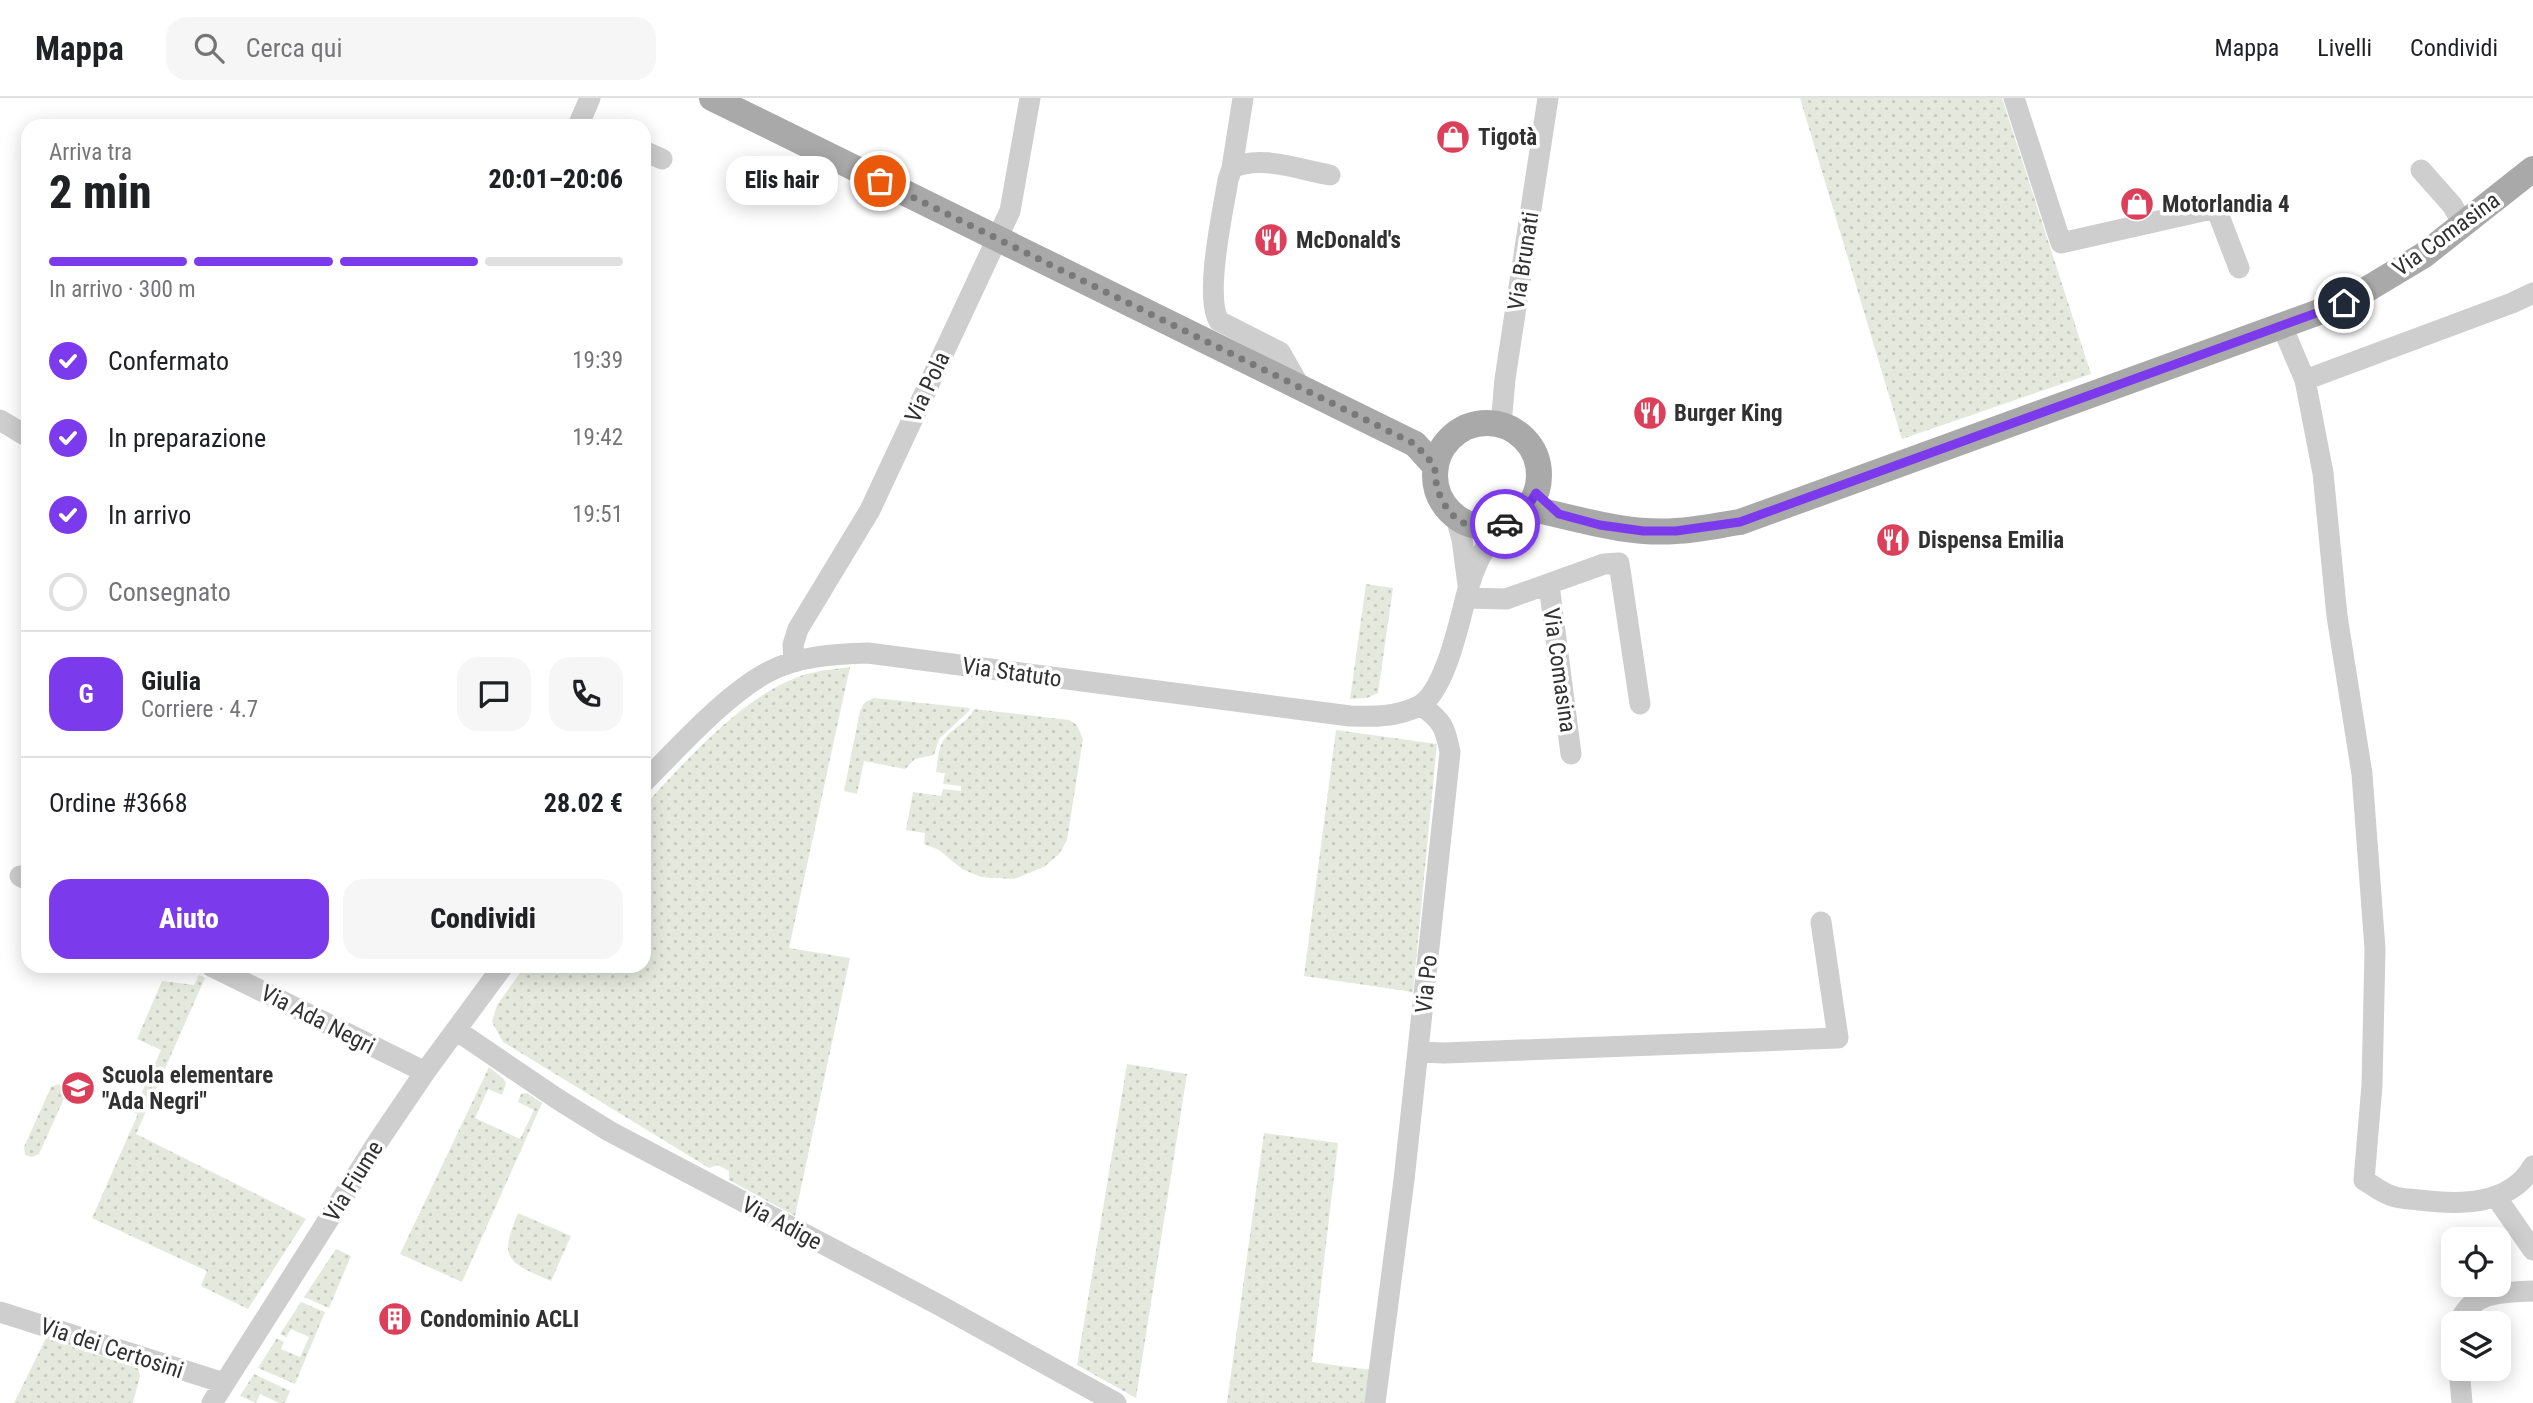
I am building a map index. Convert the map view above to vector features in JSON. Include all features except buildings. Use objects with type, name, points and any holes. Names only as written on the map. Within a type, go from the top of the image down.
[{"type":"main road","points":[[712,98],[1415,444],[1435,466]]},
{"type":"main road","name":"Via Comasina","points":[[1532,501],[1559,514],[1600,525],[1643,531],[1676,531],[1740,522],[2344,303],[2424,255],[2533,169]]},
{"type":"main road","points":[[1483,423],[1501,425],[1523,438],[1537,459],[1539,476],[1532,501],[1515,520],[1484,528],[1469,525],[1445,508],[1434,481],[1435,466],[1440,451],[1450,438],[1465,428],[1483,423]]},
{"type":"main road","points":[[1415,444],[1450,438]]},
{"type":"street","points":[[584,119],[590,98]]},
{"type":"street","name":"Via Pola","points":[[794,662],[793,645],[798,629],[870,510],[1010,211],[1030,98]]},
{"type":"street","points":[[1244,98],[1228,180],[1212,292],[1215,314],[1219,321],[1280,352],[1300,387]]},
{"type":"street","name":"Via Brunati","points":[[1501,425],[1506,368],[1548,98]]},
{"type":"street","points":[[2014,98],[2061,243],[2216,208],[2239,268]]},
{"type":"street","points":[[1232,168],[1242,163],[1257,162],[1330,175]]},
{"type":"street","points":[[2421,170],[2452,205],[2463,224]]},
{"type":"street","points":[[2305,380],[2533,293]]},
{"type":"street","points":[[2282,326],[2305,380],[2323,473],[2337,616],[2362,774],[2375,949],[2372,1085],[2364,1180],[2392,1196],[2470,1203],[2496,1197],[2528,1175],[2533,1166]]},
{"type":"street","points":[[0,420],[21,433]]},
{"type":"street","points":[[1456,518],[1462,540],[1467,592]]},
{"type":"street","points":[[1421,705],[1446,667],[1467,592],[1488,541],[1499,526]]},
{"type":"street","name":"Via Comasina","points":[[1467,592],[1506,599],[1605,564],[1619,562],[1640,704]]},
{"type":"street","name":"Via Comasina","points":[[1549,585],[1571,754]]},
{"type":"street","name":"Via Statuto","points":[[651,775],[738,691],[769,671],[794,662],[843,654],[868,653],[1350,716],[1396,714],[1421,705]]},
{"type":"street","name":"Via Po","points":[[1375,1403],[1418,1052],[1450,752],[1446,727],[1421,705]]},
{"type":"street","points":[[1418,1052],[1838,1038],[1821,922]]},
{"type":"street","name":"Via Ada Negri","points":[[225,973],[425,1072]]},
{"type":"street","name":"Via Fiume","points":[[212,1403],[425,1072],[498,973]]},
{"type":"street","name":"Via Adige","points":[[456,1030],[609,1131],[939,1305],[1116,1403]]},
{"type":"street","points":[[2496,1197],[2533,1250]]},
{"type":"street","points":[[2465,1311],[2486,1295],[2533,1291]]},
{"type":"street","name":"Via dei Certosini","points":[[0,1312],[224,1383]]},
{"type":"street","points":[[2460,1381],[2462,1403]]},
{"type":"shaded area","points":[[1800,98],[2002,98],[2091,374],[1902,439]]},
{"type":"shaded area","points":[[1366,584],[1393,588],[1378,693],[1367,698],[1350,699]]},
{"type":"shaded area","points":[[850,667],[789,948],[850,958],[795,1216],[729,1180],[729,1171],[718,1165],[709,1168],[503,1042],[492,1022],[497,1005],[520,973],[651,973],[651,798],[739,712],[784,683],[823,671]]},
{"type":"shaded area","points":[[874,698],[970,708],[939,739],[934,755],[915,759],[905,769],[864,761],[857,794],[844,791],[860,711],[865,702]]},
{"type":"shaded area","points":[[974,709],[1069,720],[1077,725],[1083,739],[1067,840],[1059,854],[1044,867],[1014,879],[981,877],[962,869],[939,850],[924,844],[925,833],[906,830],[913,792],[941,796],[943,789],[961,791],[961,786],[943,784],[945,773],[936,772],[938,758],[945,738]]},
{"type":"shaded area","points":[[1336,730],[1437,744],[1413,992],[1304,976]]},
{"type":"shaded area","points":[[199,975],[205,978],[136,1134],[306,1219],[248,1309],[201,1286],[207,1271],[92,1218],[138,1114],[133,1112],[161,1050],[137,1039],[162,981],[194,985]]},
{"type":"shaded area","points":[[1127,1064],[1187,1074],[1136,1398],[1077,1365]]},
{"type":"shaded area","points":[[489,1067],[504,1079],[506,1084],[502,1095],[488,1089],[475,1118],[520,1139],[534,1110],[518,1102],[521,1094],[527,1093],[542,1103],[462,1282],[400,1254]]},
{"type":"shaded area","points":[[58,1084],[63,1086],[66,1094],[39,1154],[32,1157],[25,1155],[24,1147],[51,1087]]},
{"type":"shaded area","points":[[1264,1133],[1338,1143],[1312,1362],[1371,1370],[1366,1403],[1227,1403]]},
{"type":"shaded area","points":[[518,1213],[571,1236],[551,1281],[516,1264],[511,1258],[508,1251],[509,1241]]},
{"type":"shaded area","points":[[336,1249],[351,1256],[329,1308],[304,1297]]},
{"type":"shaded area","points":[[301,1302],[325,1312],[295,1384],[258,1368],[277,1338],[284,1342],[281,1349],[300,1357],[309,1337],[291,1329],[286,1337],[280,1334]]},
{"type":"shaded area","points":[[46,1338],[138,1368],[140,1376],[133,1403],[14,1403]]},
{"type":"shaded area","points":[[254,1374],[290,1391],[285,1403],[260,1394],[256,1403],[240,1396]]},
{"type":"way so far","points":[[880,181],[1415,444],[1435,466],[1434,481],[1438,495],[1445,508],[1456,518],[1469,525],[1484,528],[1505,524]]},
{"type":"place","name":"Tigotà","points":[[1453,137]]},
{"type":"place","name":"Elis hair","points":[[880,181]]},
{"type":"place","name":"Motorlandia 4","points":[[2137,204]]},
{"type":"place","name":"McDonald's","points":[[1271,240]]},
{"type":"place","name":"Burger King","points":[[1650,413]]},
{"type":"place","name":"Dispensa Emilia","points":[[1893,540]]},
{"type":"place","name":"Scuola elementare \"Ada Negri\"","points":[[78,1088]]},
{"type":"place","name":"Condominio ACLI","points":[[395,1319]]},
{"type":"route","points":[[1505,524],[1515,520],[1528,508],[1536,493],[1559,514],[1600,525],[1643,531],[1676,531],[1740,522],[2344,303]]}]
